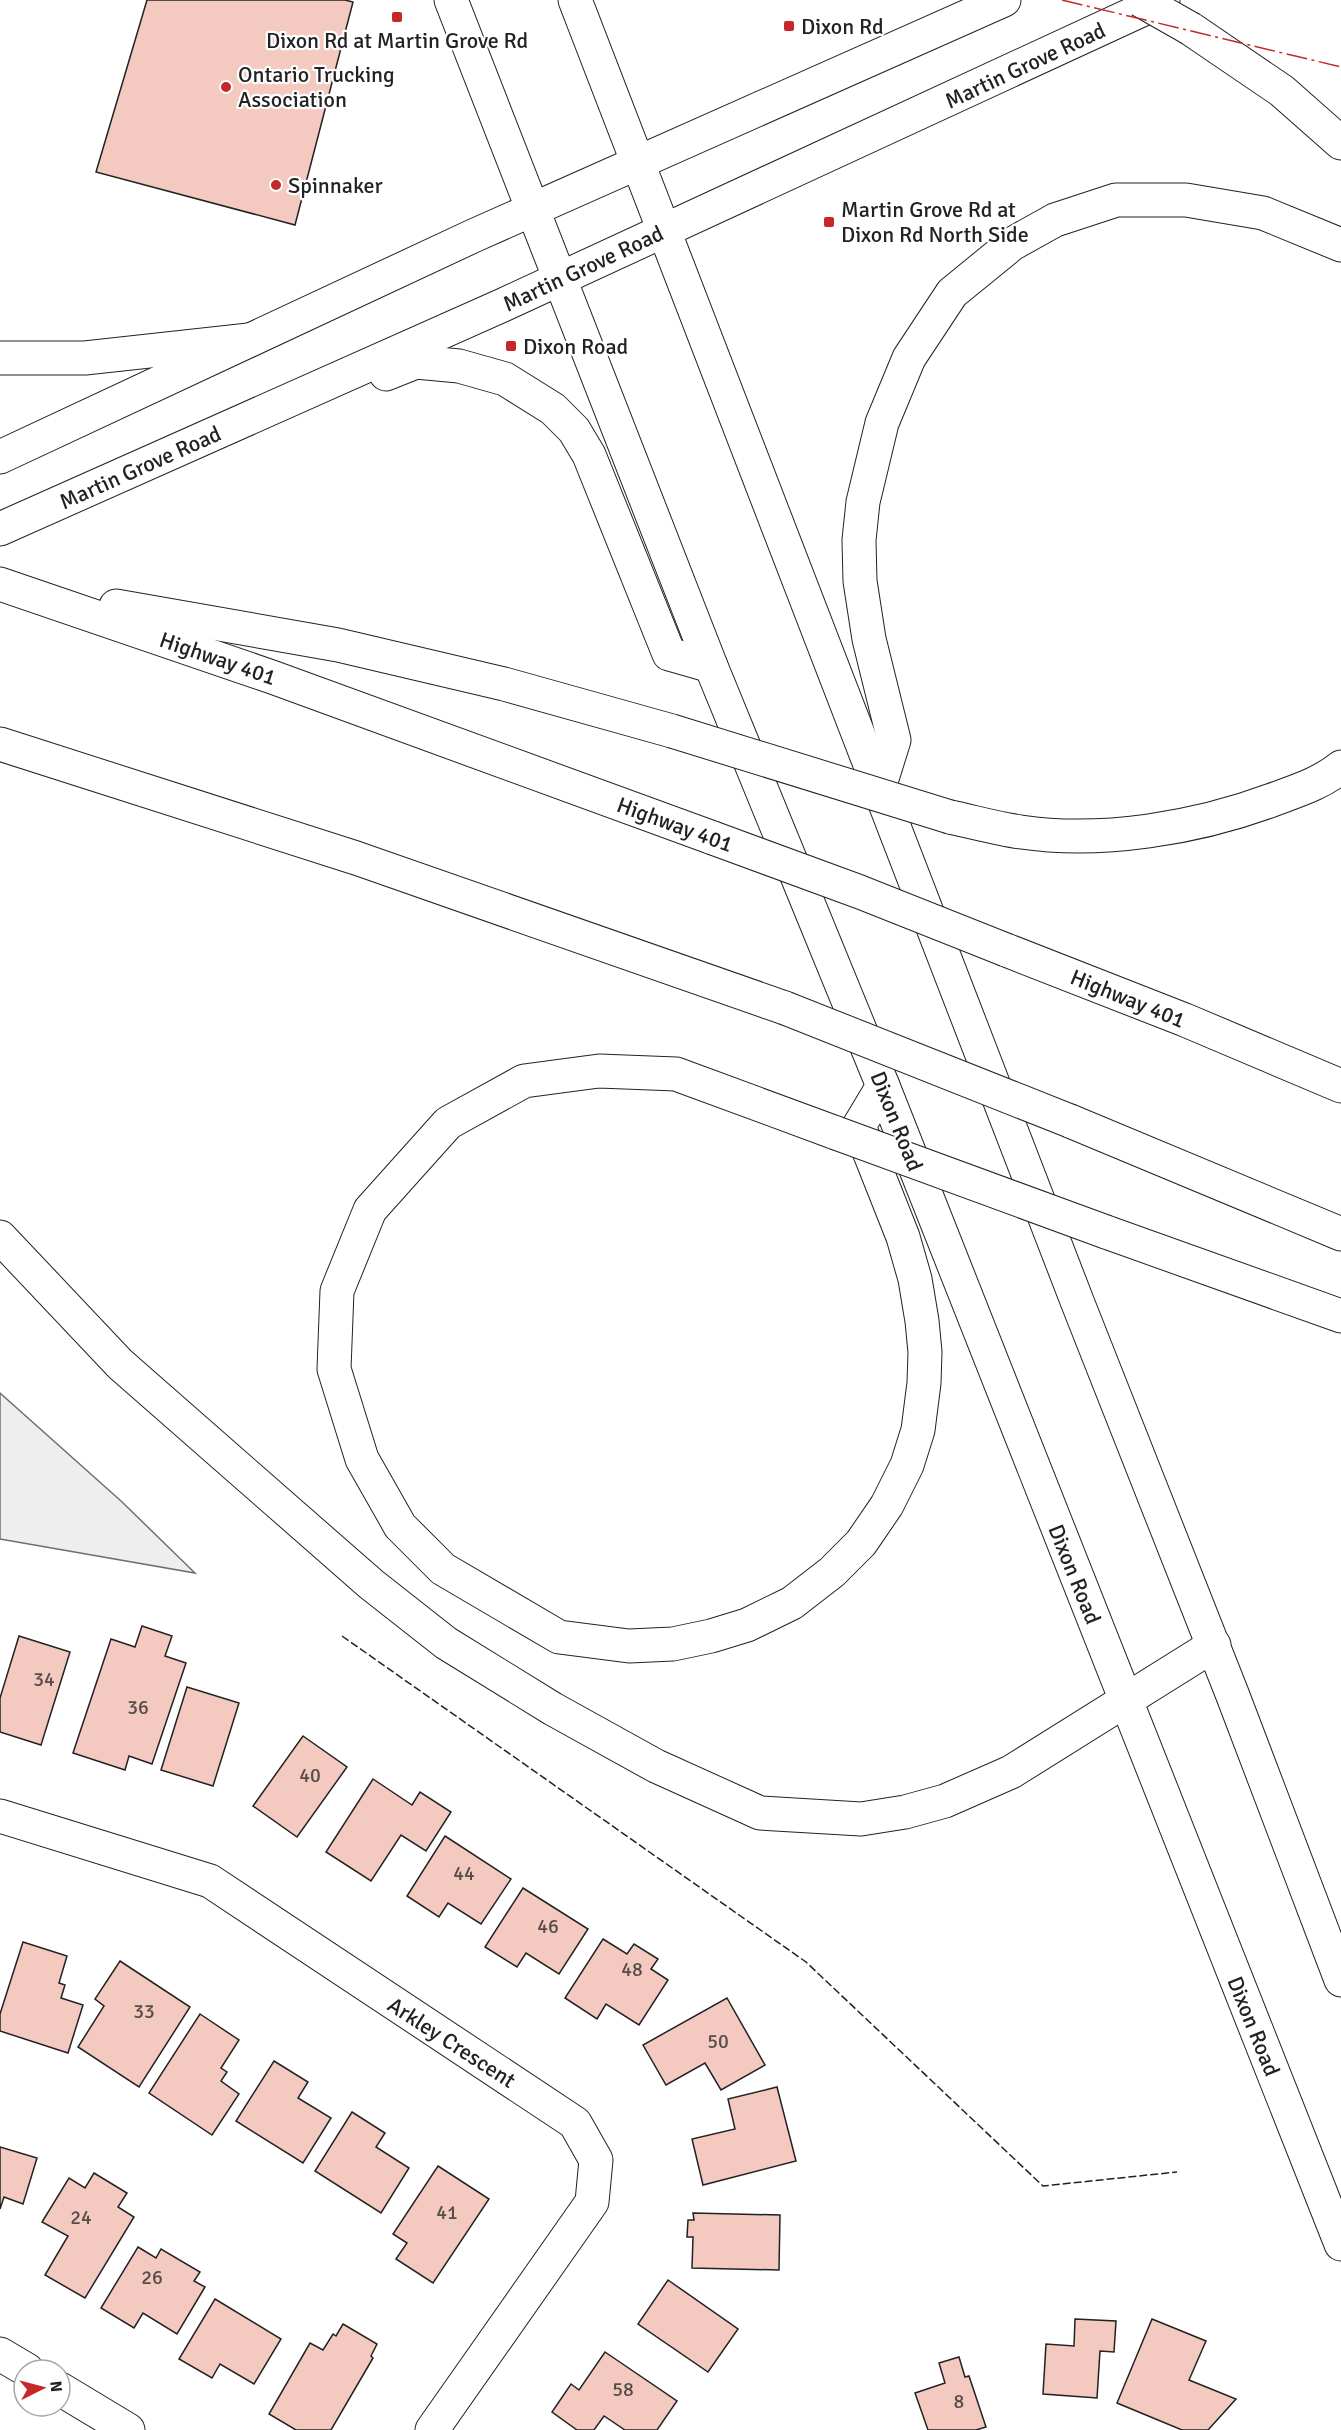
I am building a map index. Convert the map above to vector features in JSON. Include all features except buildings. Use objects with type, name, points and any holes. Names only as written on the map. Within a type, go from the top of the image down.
[{"type":"main road","name":"Dixon Road","points":[[452,0],[711,666],[883,1086],[1341,2244]]},
{"type":"main road","points":[[575,0],[880,785],[1077,1301],[1214,1645],[1341,1980]]},
{"type":"main road","points":[[0,457],[533,209],[1004,0]]},
{"type":"main road","points":[[1140,0],[1191,29],[1282,90],[1341,143]]},
{"type":"main road","name":"Martin Grove Road","points":[[0,528],[559,279],[1163,0]]},
{"type":"main road","points":[[880,785],[894,740],[869,639],[860,581],[863,502],[882,423],[909,358],[952,293],[1012,244],[1055,219],[1116,200],[1186,200],[1263,213],[1341,245]]},
{"type":"main road","points":[[0,358],[85,358],[249,340]]},
{"type":"main road","points":[[313,390],[336,394],[416,362],[459,366],[482,371],[505,379],[532,394],[553,409],[574,430],[589,455],[669,654],[711,666]]},
{"type":"main road","points":[[7,586],[338,645],[504,684],[672,730],[950,817],[1021,832],[1082,837],[1170,828],[1233,814],[1325,780],[1341,767]]},
{"type":"main road","name":"Highway 401","points":[[7,586],[272,677],[860,892],[1185,1020],[1341,1086]]},
{"type":"main road","points":[[0,744],[356,858],[785,1008],[1070,1121],[1341,1234]]},
{"type":"main road","points":[[883,1086],[859,1125],[903,1237],[915,1279],[925,1352],[924,1383],[918,1430],[907,1465],[887,1505],[861,1543],[832,1572],[792,1603],[747,1625],[673,1644],[629,1646],[560,1637],[443,1569],[400,1526],[362,1459],[334,1369],[337,1291],[370,1210],[448,1124],[524,1081],[599,1071],[676,1074],[836,1133],[1106,1232],[1341,1316]]},
{"type":"main road","points":[[0,1237],[120,1364],[371,1584],[446,1643],[553,1709],[656,1766],[760,1813],[861,1819],[905,1812],[945,1801],[1011,1772],[1214,1645]]},
{"type":"main road","name":"Arkley Crescent","points":[[0,1816],[210,1881],[575,2123],[596,2160],[592,2202],[432,2430]]},
{"type":"main road","points":[[72,2397],[128,2430]]},
{"type":"shaded area","points":[[0,1393],[121,1501],[195,1573],[0,1539]]},
{"type":"fence","points":[[342,1636],[806,1962],[1043,2186],[1177,2172]]},
{"type":"power","points":[[1062,0],[1341,67]]},
{"type":"place","name":"Dixon Rd at Martin Grove Rd","points":[[397,17]]},
{"type":"place","name":"Dixon Rd","points":[[789,26]]},
{"type":"place","name":"Ontario Trucking Association","points":[[226,87]]},
{"type":"place","name":"Spinnaker","points":[[276,185]]},
{"type":"place","name":"Martin Grove Rd at Dixon Rd North Side","points":[[829,222]]},
{"type":"place","name":"Dixon Road","points":[[511,346]]}]
